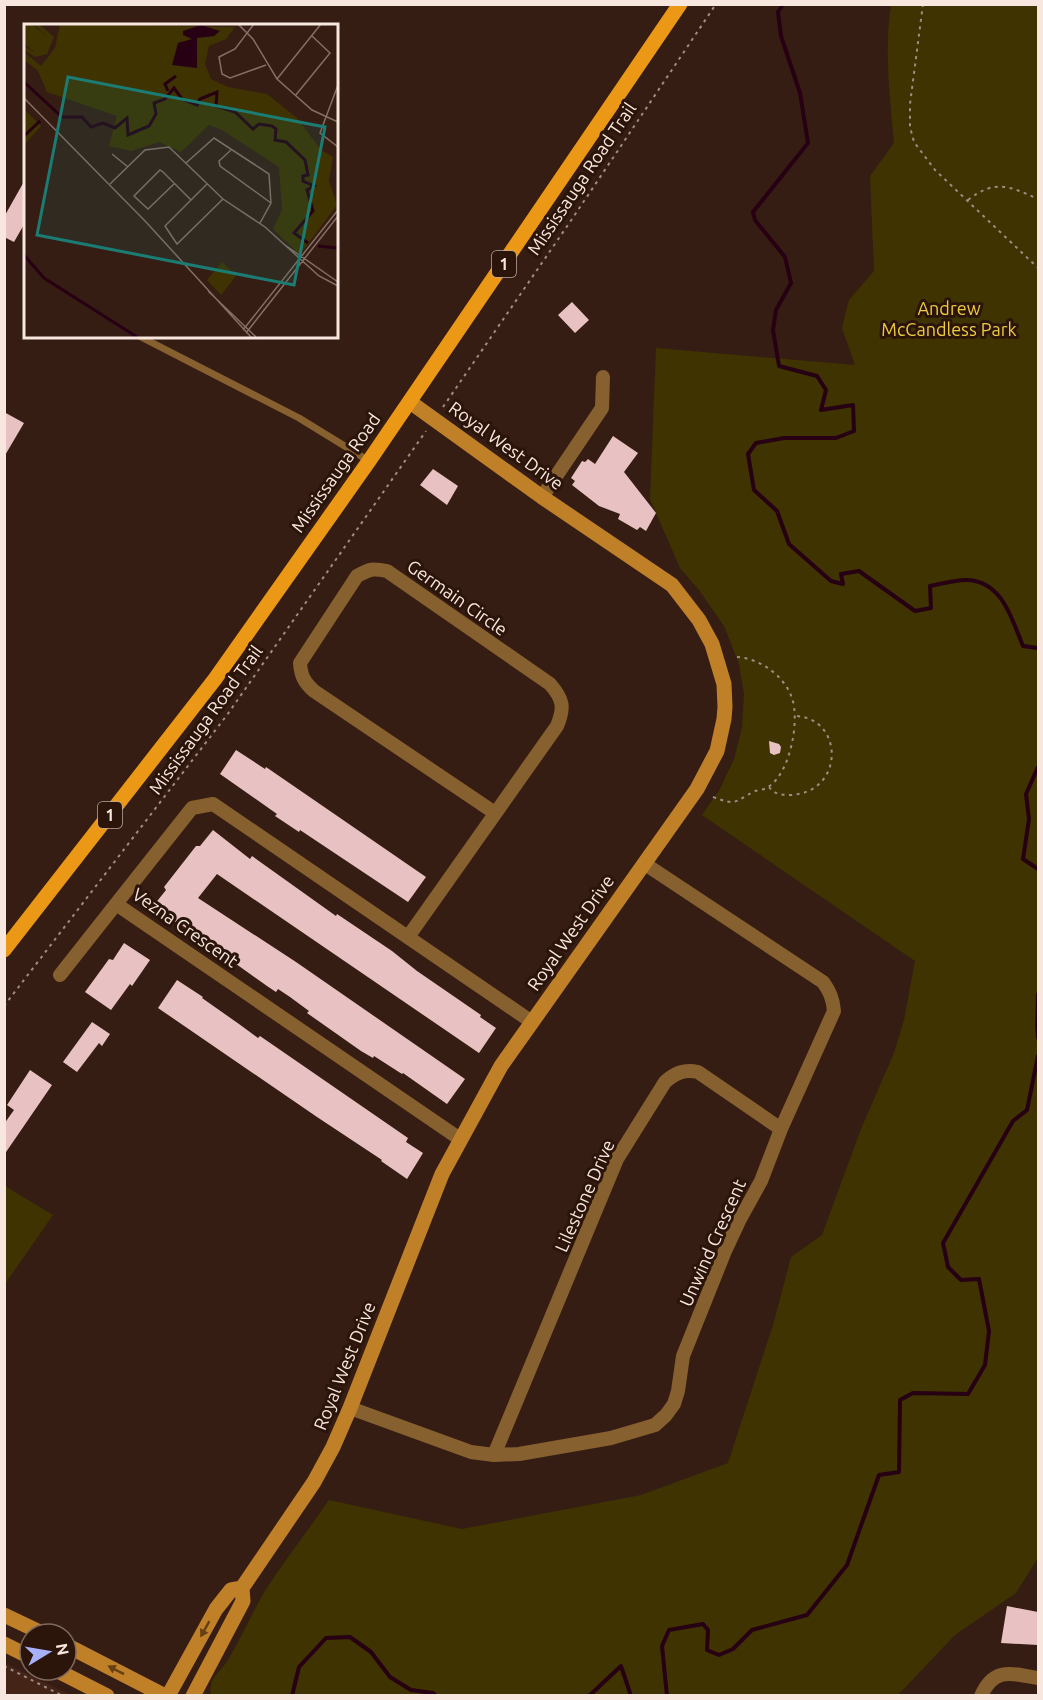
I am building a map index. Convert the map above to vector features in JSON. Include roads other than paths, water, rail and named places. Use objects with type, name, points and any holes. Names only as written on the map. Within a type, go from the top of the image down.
[{"type":"main road","name":"Mississauga Road","points":[[4,950],[214,679],[410,402],[680,4]]},
{"type":"street","points":[[542,496],[602,408],[603,377]]},
{"type":"street","name":"Royal West Drive","points":[[193,1695],[243,1601],[242,1587],[314,1482],[333,1447],[442,1174],[460,1139],[501,1066],[697,789],[717,751],[724,719],[724,684],[712,644],[699,620],[672,585],[410,402]]},
{"type":"street","name":"Germain Circle","points":[[408,938],[557,726],[562,715],[562,703],[559,693],[550,684],[387,571],[374,568],[357,576],[300,663],[300,675],[305,684],[495,813]]},
{"type":"street","name":"Vezna Crescent","points":[[460,1139],[116,904],[192,808],[213,804],[532,1022]]},
{"type":"street","name":"Unwind Crescent","points":[[350,1408],[471,1452],[494,1455],[519,1454],[611,1438],[655,1425],[674,1404],[684,1356],[710,1288],[739,1221],[761,1181],[781,1129],[834,1011],[830,990],[823,982],[645,864]]},
{"type":"street","points":[[60,975],[116,904]]},
{"type":"street","name":"Lilestone Drive","points":[[494,1455],[617,1159],[665,1082],[682,1071],[698,1072],[781,1129]]},
{"type":"street","name":"Royal West Drive","points":[[167,1695],[216,1609],[231,1590],[242,1587]]},
{"type":"street","points":[[4,1615],[19,1622]]},
{"type":"street","points":[[4,1644],[18,1651]]},
{"type":"street","points":[[78,1651],[167,1695]]},
{"type":"street","points":[[981,1695],[986,1685],[997,1675],[1012,1674],[1038,1678]]},
{"type":"street","points":[[78,1681],[107,1695]]},
{"type":"lane","points":[[143,338],[298,418],[369,461]]},
{"type":"waterway","points":[[783,4],[778,12],[781,36],[800,93],[808,143],[753,212],[755,220],[785,257],[791,283],[776,310],[773,330],[779,366],[817,376],[826,390],[821,410],[853,405],[854,431],[836,438],[784,438],[756,443],[748,454],[754,490],[777,511],[789,544],[831,581],[843,584],[841,574],[859,571],[915,611],[931,608],[930,586],[964,580],[980,582],[998,595],[1005,604],[1023,646],[1038,648]]},
{"type":"waterway","points":[[1038,767],[1026,794],[1029,819],[1023,859],[1038,869]]},
{"type":"waterway","points":[[1038,994],[1038,1038]]},
{"type":"waterway","points":[[667,1696],[662,1646],[669,1630],[703,1624],[708,1630],[707,1650],[719,1655],[733,1649],[752,1630],[807,1615],[847,1565],[879,1475],[899,1472],[900,1400],[913,1393],[968,1394],[985,1365],[989,1331],[979,1279],[961,1280],[948,1267],[943,1243],[1013,1121],[1027,1110],[1038,1056]]},
{"type":"waterway","points":[[292,1696],[299,1667],[326,1638],[350,1637],[371,1652],[390,1677],[411,1690],[433,1693],[436,1696]]},
{"type":"waterway","points":[[589,1696],[621,1666],[631,1696]]},
{"type":"park label","name":"Andrew McCandless Park","points":[[949,319]]}]
